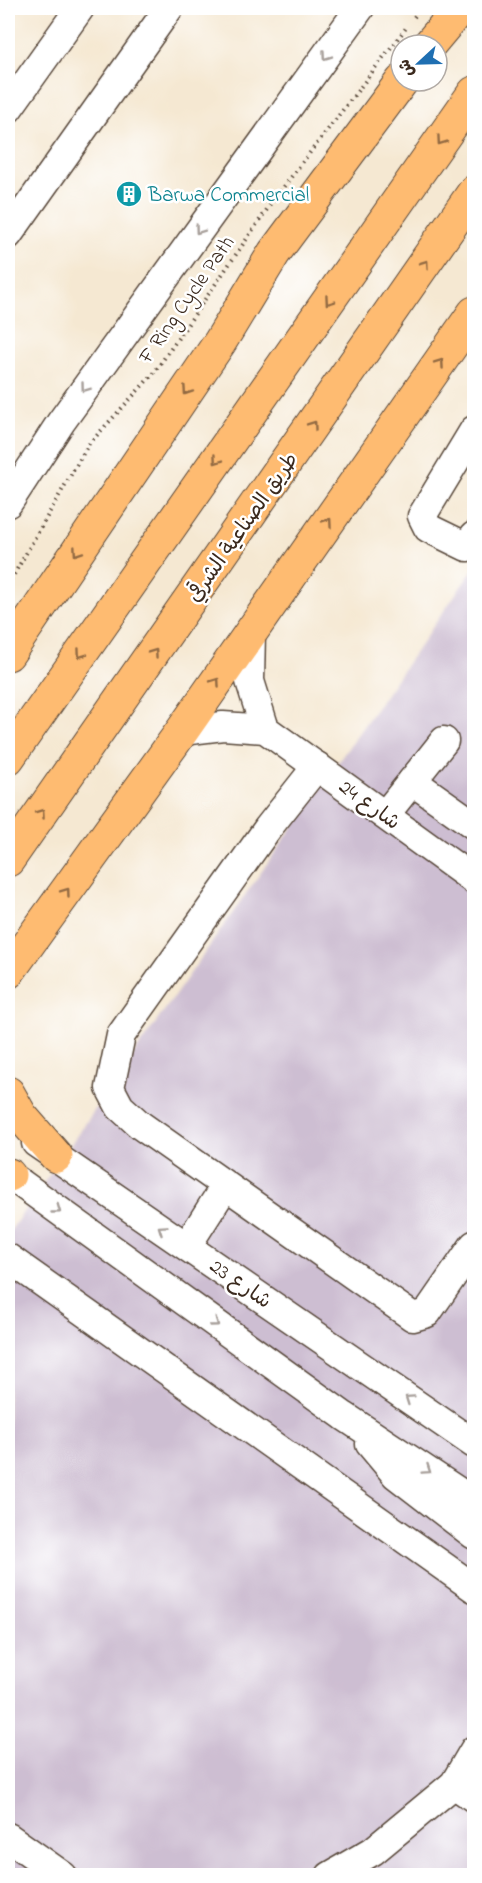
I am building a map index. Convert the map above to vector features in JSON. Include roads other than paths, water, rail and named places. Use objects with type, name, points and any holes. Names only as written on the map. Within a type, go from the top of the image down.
[{"type":"main road","points":[[439,33],[460,8]]},
{"type":"main road","points":[[8,654],[220,342],[274,253],[393,93]]},
{"type":"main road","points":[[8,759],[474,93]]},
{"type":"main road","name":"طريق الصناعية الشرقي","points":[[8,860],[474,192]]},
{"type":"main road","points":[[8,972],[19,943],[182,731],[474,314]]},
{"type":"main road","points":[[8,992],[19,943]]},
{"type":"main road","points":[[8,1093],[21,1116],[56,1156]]},
{"type":"street","points":[[8,109],[80,8]]},
{"type":"street","points":[[8,235],[170,8]]},
{"type":"street","points":[[8,503],[61,422],[360,8]]},
{"type":"street","points":[[472,544],[428,528],[422,516],[474,430]]},
{"type":"street","points":[[182,731],[224,726],[265,729],[250,681],[251,631]]},
{"type":"street","name":"شارع 24","points":[[265,729],[474,880]]},
{"type":"street","points":[[385,815],[444,741]]},
{"type":"street","points":[[316,766],[267,828],[121,1035],[110,1088],[120,1107],[225,1186],[413,1317],[427,1313],[474,1245]]},
{"type":"street","points":[[412,781],[474,825]]},
{"type":"street","name":"شارع 23","points":[[8,1123],[474,1444]]},
{"type":"street","points":[[8,1175],[345,1416],[474,1502]]},
{"type":"street","points":[[187,1246],[225,1186]]},
{"type":"street","points":[[8,1258],[474,1588]]},
{"type":"street","points":[[345,1416],[396,1475],[474,1535]]},
{"type":"street","points":[[330,1875],[374,1851],[464,1791],[474,1750]]},
{"type":"street","points":[[8,1837],[63,1875]]},
{"type":"place","name":"Barwa Commercial","points":[[129,194]]}]
